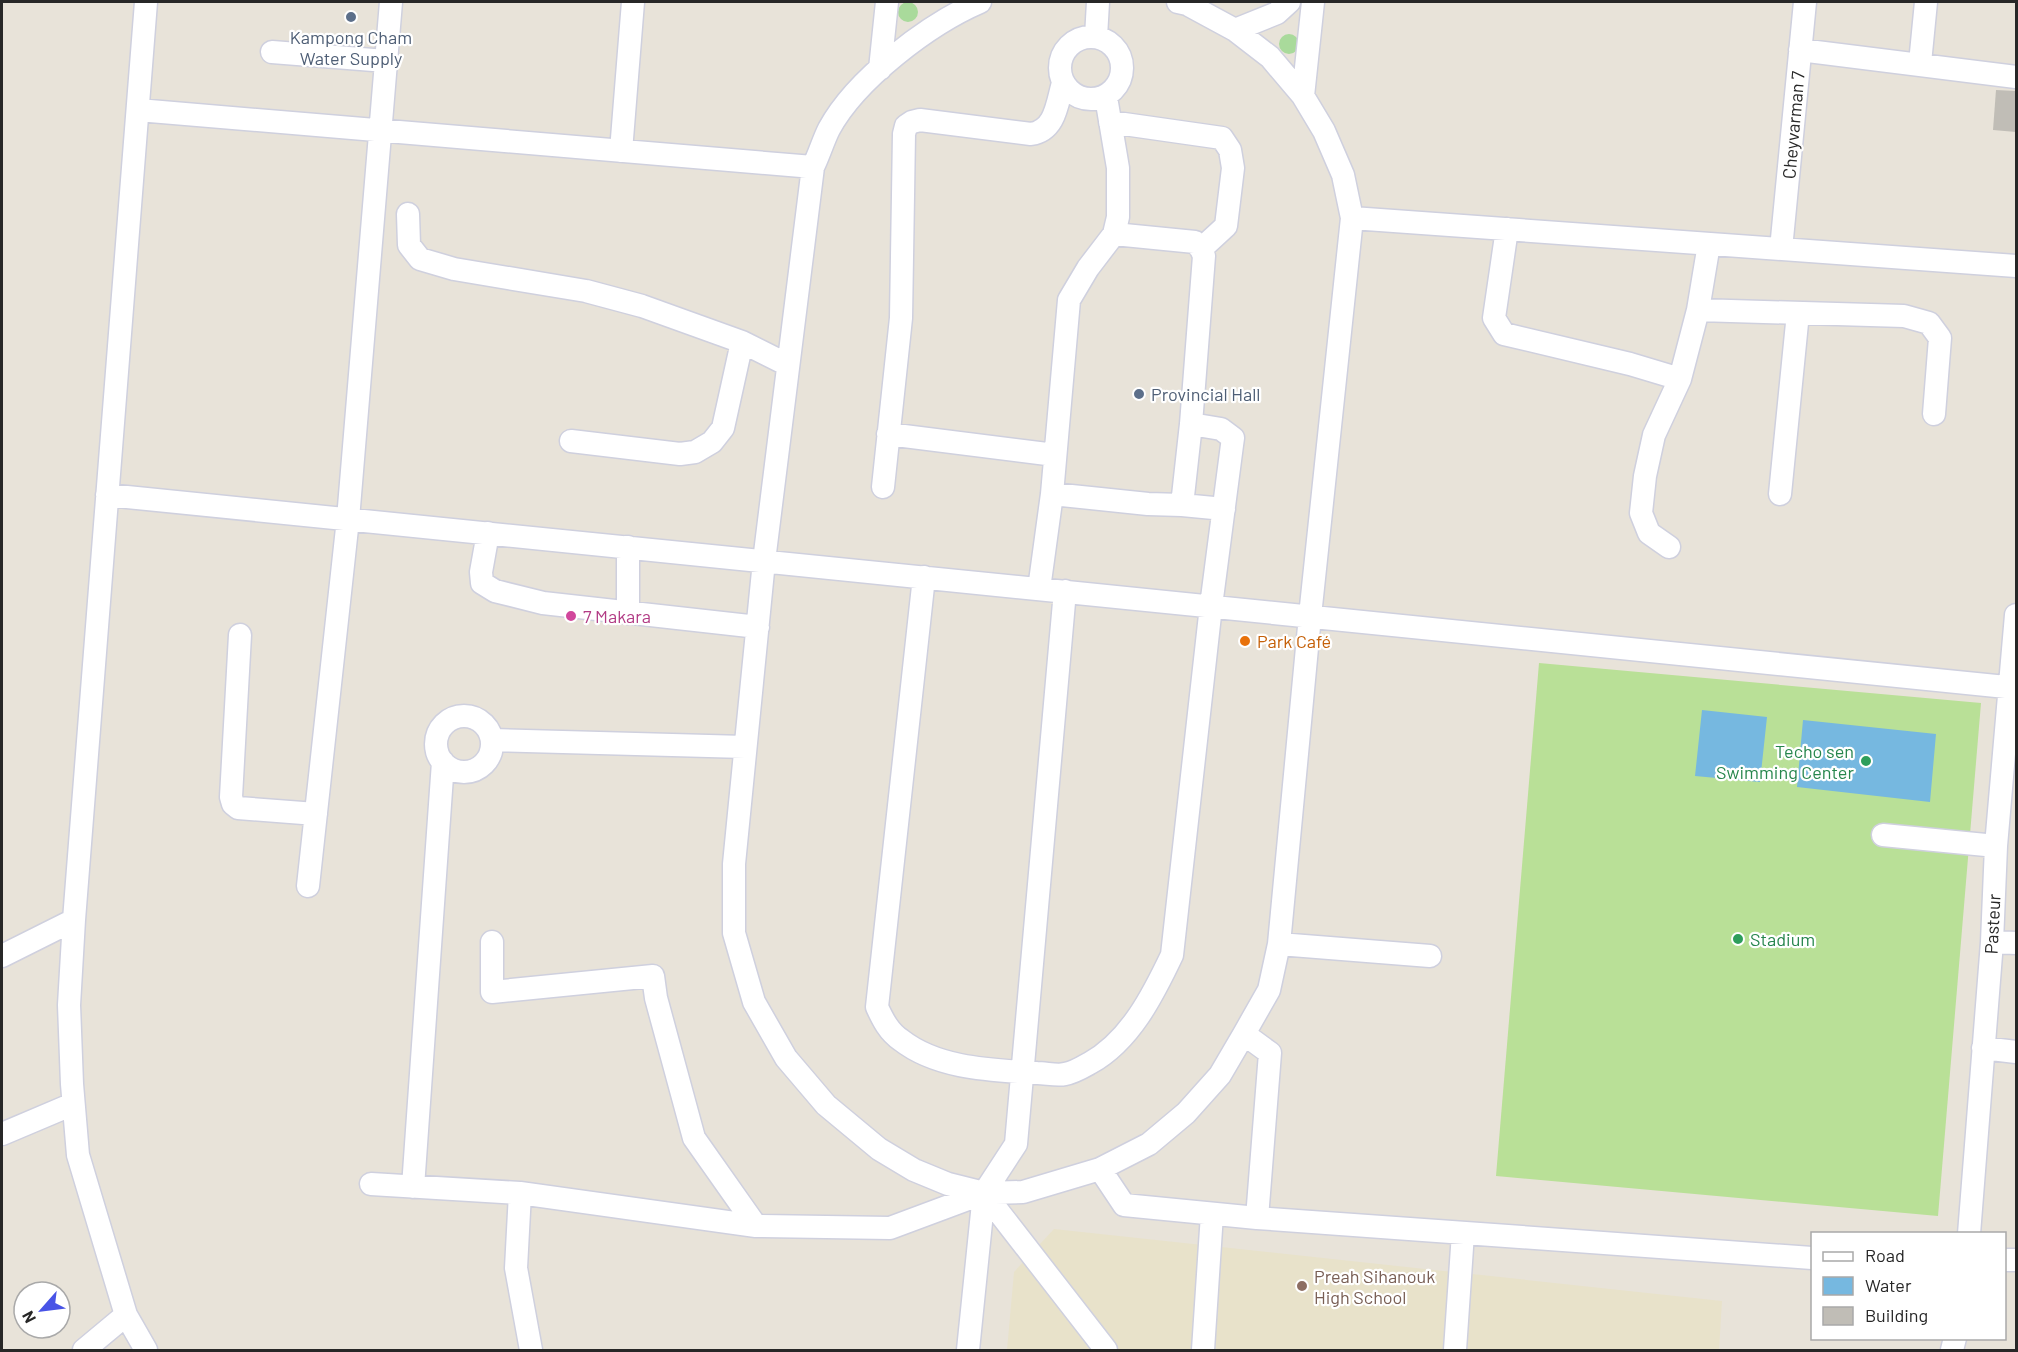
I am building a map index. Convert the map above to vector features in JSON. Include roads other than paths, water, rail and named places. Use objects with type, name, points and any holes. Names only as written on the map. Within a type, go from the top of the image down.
[{"type":"street","points":[[146,2],[69,1005],[73,1104],[78,1155],[126,1315],[146,1350]]},
{"type":"street","points":[[308,886],[348,519],[391,2]]},
{"type":"street","points":[[621,151],[633,2]]},
{"type":"street","points":[[880,69],[887,2]]},
{"type":"street","points":[[980,2],[949,7],[880,69],[850,100],[829,128],[813,167],[764,561],[734,864],[734,933],[754,1002],[786,1058],[826,1105],[879,1149],[922,1173],[948,1184],[984,1193],[1023,1192],[1100,1169],[1149,1144],[1186,1113],[1221,1075],[1245,1034],[1269,990],[1279,944],[1310,616],[1352,218],[1343,175],[1324,131],[1303,96],[1270,57],[1235,30],[1187,4],[1178,2]]},
{"type":"street","points":[[1096,37],[1098,2]]},
{"type":"street","points":[[1235,30],[1276,13],[1289,2]]},
{"type":"street","points":[[1303,96],[1313,2]]},
{"type":"street","name":"Cheyvarman 7","points":[[1781,249],[1805,2]]},
{"type":"street","points":[[1920,63],[1926,2]]},
{"type":"street","points":[[1086,37],[1096,37],[1113,46],[1123,63],[1123,74],[1114,91],[1096,100],[1077,97],[1063,83],[1060,73],[1063,54],[1069,46],[1086,37]]},
{"type":"street","points":[[1800,50],[2016,76]]},
{"type":"street","points":[[272,52],[386,61]]},
{"type":"street","points":[[883,487],[901,318],[906,126],[920,120],[1031,134],[1039,132],[1051,124],[1063,83]]},
{"type":"street","points":[[1039,589],[1052,494],[1069,300],[1114,234],[1118,218],[1118,168],[1106,97]]},
{"type":"street","points":[[138,110],[813,167]]},
{"type":"street","points":[[1110,122],[1222,138],[1230,150],[1233,168],[1226,226],[1201,249]]},
{"type":"street","points":[[408,214],[409,245],[420,259],[454,269],[585,291],[642,306],[742,342],[788,365]]},
{"type":"street","points":[[1352,218],[2016,266]]},
{"type":"street","points":[[1507,229],[1494,318],[1504,334],[1630,364],[1680,379]]},
{"type":"street","points":[[1114,234],[1195,242],[1204,256],[1182,506]]},
{"type":"street","points":[[1669,547],[1649,533],[1641,513],[1645,476],[1654,435],[1680,379],[1698,310],[1709,244]]},
{"type":"street","points":[[1698,310],[1904,316],[1929,322],[1940,338],[1934,414]]},
{"type":"street","points":[[1780,494],[1798,313]]},
{"type":"street","points":[[571,441],[680,454],[695,452],[712,442],[723,428],[742,342]]},
{"type":"street","points":[[924,577],[877,1007],[885,1024],[900,1040],[934,1058],[965,1066],[1065,1074],[1091,1063],[1114,1046],[1139,1016],[1160,981],[1172,955],[1211,606],[1233,438],[1221,429],[1191,424]]},
{"type":"street","points":[[888,434],[1055,455]]},
{"type":"street","points":[[1052,494],[1224,509]]},
{"type":"street","points":[[107,495],[2014,687]]},
{"type":"street","points":[[488,533],[481,572],[482,583],[495,591],[543,603],[758,627]]},
{"type":"street","points":[[628,547],[628,613]]},
{"type":"street","points":[[968,1350],[984,1193],[1016,1144],[1065,591]]},
{"type":"street","name":"Pasteur","points":[[1969,1232],[1992,942],[1996,846],[2014,687],[2016,615]]},
{"type":"street","points":[[240,635],[231,797],[233,804],[238,808],[316,814]]},
{"type":"street","points":[[457,715],[474,716],[488,727],[493,740],[487,762],[474,771],[459,772],[448,768],[437,755],[436,735],[443,723],[457,715]]},
{"type":"street","points":[[493,740],[745,747]]},
{"type":"street","points":[[413,1186],[443,762]]},
{"type":"street","points":[[1883,835],[1996,846]]},
{"type":"street","points":[[2,956],[74,920]]},
{"type":"street","points":[[492,942],[492,992],[653,976],[656,998],[693,1138],[756,1226]]},
{"type":"street","points":[[1992,942],[2016,944]]},
{"type":"street","points":[[1279,944],[1430,956]]},
{"type":"street","points":[[1245,1034],[1270,1053],[1257,1218]]},
{"type":"street","points":[[1983,1048],[2016,1052]]},
{"type":"street","points":[[2,1134],[73,1104]]},
{"type":"street","points":[[1100,1169],[1124,1205],[1257,1218],[1811,1258]]},
{"type":"street","points":[[370,1184],[520,1193],[756,1226],[890,1228],[984,1193]]},
{"type":"street","points":[[520,1193],[516,1268],[531,1350]]},
{"type":"street","points":[[984,1193],[1106,1350]]},
{"type":"street","points":[[1203,1350],[1212,1214]]},
{"type":"street","points":[[1455,1350],[1463,1233]]},
{"type":"street","points":[[84,1350],[126,1315]]},
{"type":"water","points":[[1702,710],[1767,717],[1760,782],[1695,776]]},
{"type":"water","name":"Techo sen Swimming Center","points":[[1803,720],[1936,734],[1930,802],[1797,787]]},
{"type":"place","name":"Kampong Cham Water Supply","points":[[351,17]]},
{"type":"place","name":"Provincial Hall","points":[[1139,394]]},
{"type":"place","name":"7 Makara","points":[[571,616]]},
{"type":"place","name":"Park Café","points":[[1245,641]]},
{"type":"place","name":"Techo sen Swimming Center","points":[[1866,761]]},
{"type":"place","name":"Stadium","points":[[1738,939]]},
{"type":"place","name":"Preah Sihanouk High School","points":[[1302,1286]]}]
